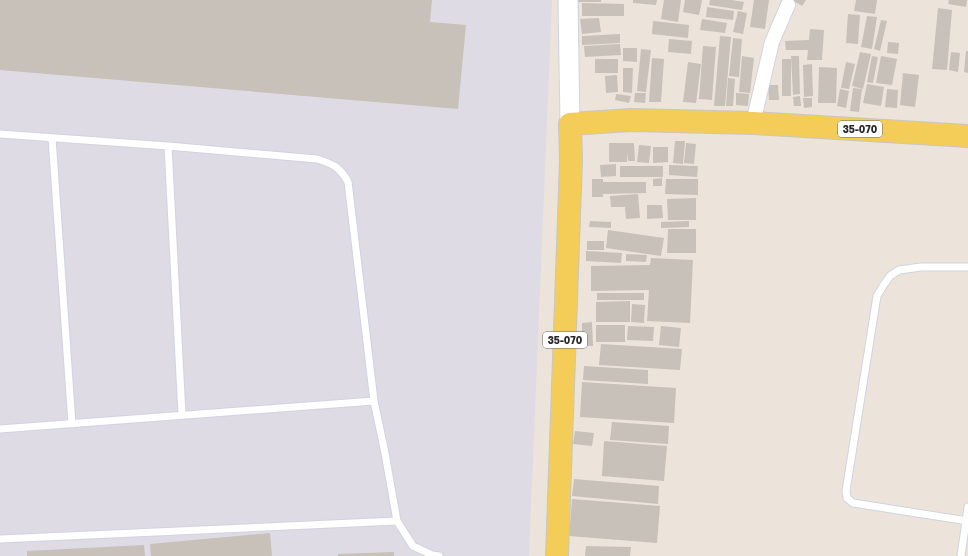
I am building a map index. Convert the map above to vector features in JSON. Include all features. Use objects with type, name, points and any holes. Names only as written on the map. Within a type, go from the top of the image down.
[{"type":"main road","points":[[568,0],[570,124]]},
{"type":"main road","name":"35-070","points":[[557,556],[571,160],[570,124],[631,120],[753,123],[968,136]]},
{"type":"street","points":[[753,123],[772,42],[788,4]]},
{"type":"lane","points":[[0,134],[168,146],[317,159],[331,163],[343,172],[348,182],[374,401],[397,521],[413,546],[432,555],[439,556]]},
{"type":"lane","points":[[52,138],[72,424]]},
{"type":"lane","points":[[168,146],[182,415]]},
{"type":"lane","points":[[967,520],[853,502],[847,498],[846,491],[877,296],[890,276],[899,270],[920,267],[968,267]]},
{"type":"lane","points":[[0,429],[374,401]]},
{"type":"lane","points":[[961,556],[968,506]]},
{"type":"lane","points":[[0,539],[397,521]]},
{"type":"shaded area","points":[[0,0],[552,0],[529,556],[0,556]]},
{"type":"building","points":[[0,0],[432,0],[430,22],[466,25],[458,109],[0,70]]},
{"type":"building","points":[[577,0],[601,0],[601,2],[577,2]]},
{"type":"building","points":[[633,0],[657,0],[656,5],[633,3]]},
{"type":"building","points":[[664,0],[681,0],[678,22],[661,19]]},
{"type":"building","points":[[685,0],[702,0],[699,15],[683,12]]},
{"type":"building","points":[[710,0],[732,0],[744,2],[742,10],[709,5]]},
{"type":"building","points":[[754,0],[769,0],[765,29],[750,27]]},
{"type":"building","points":[[792,0],[806,0],[802,6]]},
{"type":"building","points":[[856,0],[877,0],[875,14],[854,11]]},
{"type":"building","points":[[949,0],[967,0],[966,7],[948,4]]},
{"type":"building","points":[[582,3],[624,4],[624,16],[582,16]]},
{"type":"building","points":[[707,7],[734,11],[733,20],[706,17]]},
{"type":"building","points":[[938,8],[952,10],[947,70],[932,69]]},
{"type":"building","points":[[738,11],[747,13],[743,34],[733,32]]},
{"type":"building","points":[[848,14],[860,15],[858,44],[846,43]]},
{"type":"building","points":[[867,16],[877,17],[872,49],[861,47]]},
{"type":"building","points":[[599,18],[601,32],[582,34],[580,19]]},
{"type":"building","points":[[702,19],[727,23],[725,33],[700,30]]},
{"type":"building","points":[[881,20],[887,21],[880,51],[874,49]]},
{"type":"building","points":[[653,21],[689,25],[688,38],[652,34]]},
{"type":"building","points":[[810,29],[824,30],[822,60],[807,60],[808,50],[786,50],[785,41],[809,40]]},
{"type":"building","points":[[620,34],[620,43],[582,45],[582,36]]},
{"type":"building","points":[[720,36],[731,37],[725,106],[714,106]]},
{"type":"building","points":[[733,38],[742,39],[739,77],[729,76]]},
{"type":"building","points":[[669,39],[692,41],[691,54],[668,52]]},
{"type":"building","points":[[888,42],[899,43],[898,54],[887,53]]},
{"type":"building","points":[[620,44],[621,55],[585,57],[584,46]]},
{"type":"building","points":[[703,46],[716,47],[712,100],[699,99]]},
{"type":"building","points":[[623,48],[637,48],[637,62],[623,61]]},
{"type":"building","points":[[641,49],[651,50],[646,92],[637,91]]},
{"type":"building","points":[[966,51],[968,51],[968,73],[964,72]]},
{"type":"building","points":[[860,52],[871,54],[863,89],[852,86]]},
{"type":"building","points":[[951,52],[960,53],[958,72],[949,70]]},
{"type":"building","points":[[742,56],[754,58],[750,93],[739,92]]},
{"type":"building","points":[[791,56],[799,56],[800,94],[793,95]]},
{"type":"building","points":[[872,56],[878,57],[873,83],[867,82]]},
{"type":"building","points":[[881,56],[897,59],[892,85],[876,83]]},
{"type":"building","points":[[652,58],[664,59],[661,102],[649,102]]},
{"type":"building","points":[[595,59],[618,59],[618,73],[595,73]]},
{"type":"building","points":[[782,59],[791,59],[791,96],[782,96]]},
{"type":"building","points":[[688,62],[701,64],[696,103],[683,102]]},
{"type":"building","points":[[846,62],[855,64],[849,89],[841,88]]},
{"type":"building","points":[[812,64],[813,96],[804,97],[803,65]]},
{"type":"building","points":[[819,67],[837,68],[836,103],[818,103]]},
{"type":"building","points":[[623,68],[633,68],[632,93],[623,92]]},
{"type":"building","points":[[903,73],[919,75],[915,107],[900,105]]},
{"type":"building","points":[[617,75],[618,92],[606,93],[605,76]]},
{"type":"building","points":[[728,78],[735,79],[733,106],[726,106]]},
{"type":"building","points":[[867,84],[884,87],[881,106],[863,103]]},
{"type":"building","points":[[768,85],[778,85],[779,100],[769,100]]},
{"type":"building","points":[[853,88],[862,89],[859,112],[850,111]]},
{"type":"building","points":[[840,89],[849,91],[846,108],[837,106]]},
{"type":"building","points":[[887,89],[898,90],[897,108],[885,107]]},
{"type":"building","points":[[635,93],[646,93],[645,103],[634,102]]},
{"type":"building","points":[[736,93],[749,94],[748,106],[736,105]]},
{"type":"building","points":[[616,94],[631,96],[629,103],[615,100]]},
{"type":"building","points":[[800,96],[801,106],[794,106],[793,97]]},
{"type":"building","points":[[803,98],[812,98],[812,107],[804,108]]},
{"type":"building","points":[[675,141],[685,141],[683,164],[673,163]]},
{"type":"building","points":[[609,143],[634,143],[635,161],[628,161],[627,152],[627,162],[609,162]]},
{"type":"building","points":[[686,143],[696,144],[694,164],[684,163]]},
{"type":"building","points":[[639,145],[651,146],[649,163],[637,162]]},
{"type":"building","points":[[653,147],[668,147],[668,162],[653,163]]},
{"type":"building","points":[[616,164],[616,176],[601,177],[600,165]]},
{"type":"building","points":[[669,165],[698,166],[697,177],[669,175]]},
{"type":"building","points":[[620,166],[663,166],[663,177],[620,177]]},
{"type":"building","points":[[662,178],[662,186],[653,186],[653,179]]},
{"type":"building","points":[[592,179],[603,179],[603,182],[646,182],[646,193],[603,194],[603,197],[592,197]]},
{"type":"building","points":[[666,179],[698,179],[698,195],[665,194]]},
{"type":"building","points":[[638,194],[640,218],[626,219],[625,207],[611,207],[610,196]]},
{"type":"building","points":[[696,198],[696,220],[668,220],[667,199]]},
{"type":"building","points":[[647,205],[662,205],[663,218],[647,219]]},
{"type":"building","points":[[590,221],[611,222],[611,228],[589,227]]},
{"type":"building","points":[[689,221],[689,227],[661,228],[661,222]]},
{"type":"building","points":[[668,229],[696,229],[696,253],[667,253]]},
{"type":"building","points":[[608,230],[664,238],[661,256],[606,248]]},
{"type":"building","points":[[587,241],[604,241],[604,250],[587,250]]},
{"type":"building","points":[[586,251],[622,253],[621,263],[586,261]]},
{"type":"building","points":[[626,254],[647,255],[646,262],[626,261]]},
{"type":"building","points":[[651,258],[693,260],[690,323],[647,321],[649,290],[591,291],[591,266],[650,265]]},
{"type":"building","points":[[597,293],[644,293],[644,300],[597,300]]},
{"type":"building","points":[[630,301],[630,322],[596,322],[596,302]]},
{"type":"building","points":[[632,304],[645,305],[644,323],[631,322]]},
{"type":"building","points":[[592,322],[593,346],[582,346],[582,323]]},
{"type":"building","points":[[596,325],[625,325],[625,342],[596,342]]},
{"type":"building","points":[[628,326],[654,327],[653,341],[627,340]]},
{"type":"building","points":[[661,326],[681,328],[679,347],[659,345]]},
{"type":"building","points":[[601,344],[682,349],[680,370],[599,365]]},
{"type":"building","points":[[584,366],[648,370],[648,384],[583,380]]},
{"type":"building","points":[[582,382],[676,388],[674,423],[580,417]]},
{"type":"building","points":[[612,422],[669,426],[668,444],[610,440]]},
{"type":"building","points":[[575,431],[594,433],[592,446],[573,444]]},
{"type":"building","points":[[604,441],[667,446],[664,481],[602,476]]},
{"type":"building","points":[[574,479],[659,486],[658,504],[572,496]]},
{"type":"building","points":[[572,499],[660,506],[657,543],[569,536]]},
{"type":"building","points":[[270,533],[272,556],[151,556],[150,544]]},
{"type":"building","points":[[144,545],[145,556],[27,556],[27,551]]},
{"type":"building","points":[[586,546],[631,547],[630,556],[585,556]]},
{"type":"building","points":[[394,552],[394,556],[338,556],[338,554]]}]
